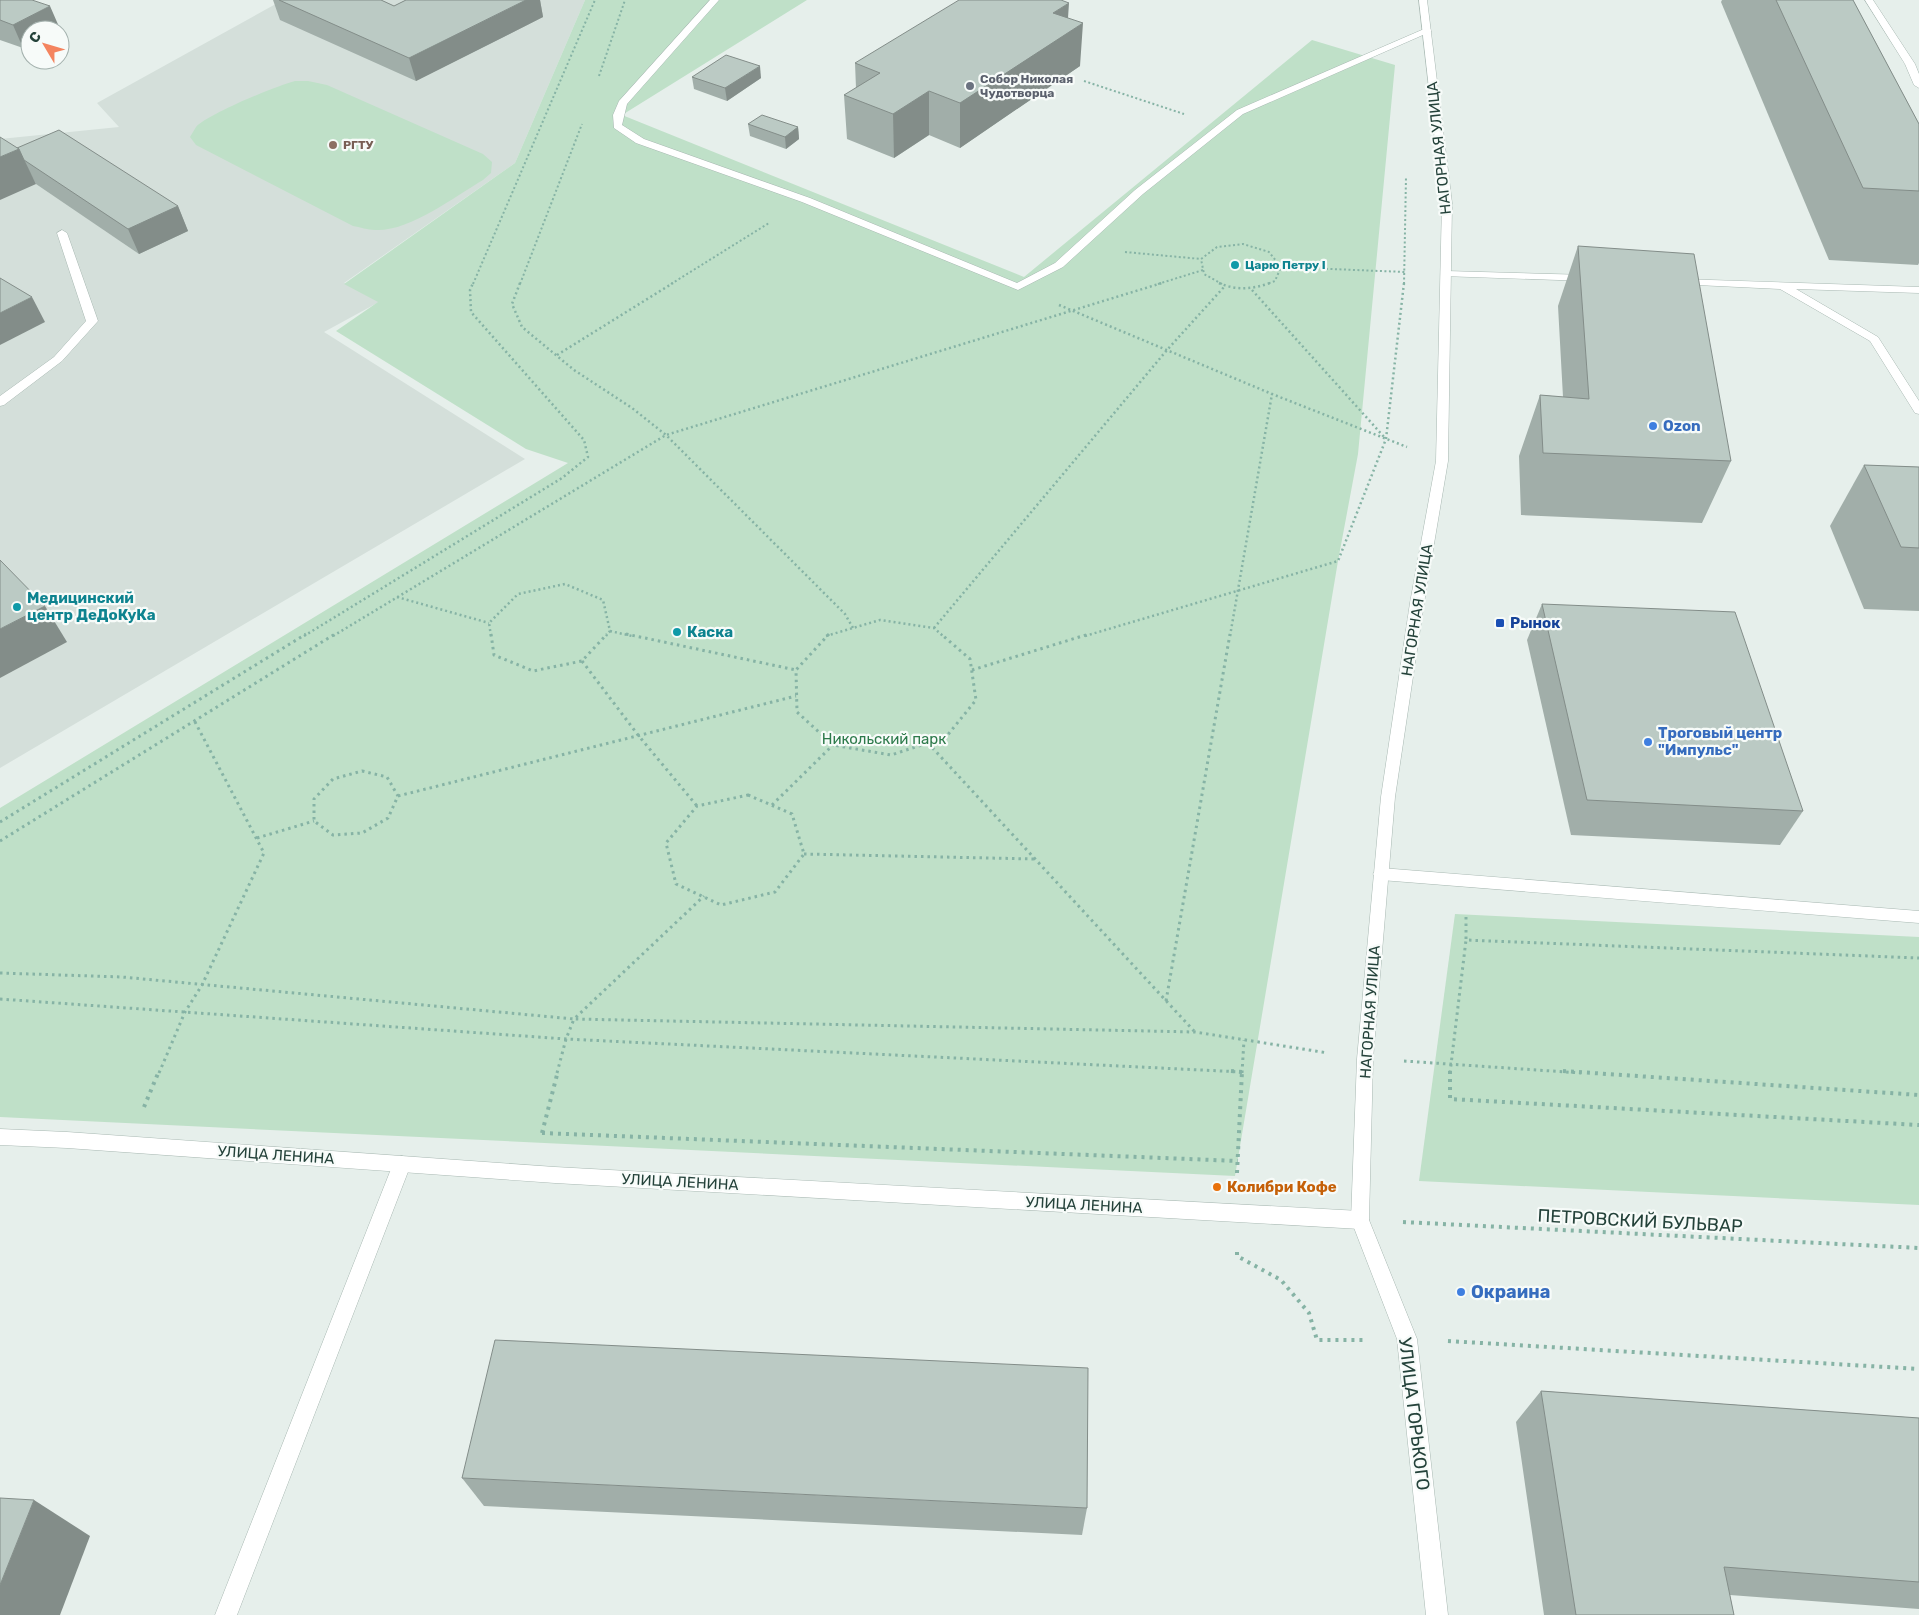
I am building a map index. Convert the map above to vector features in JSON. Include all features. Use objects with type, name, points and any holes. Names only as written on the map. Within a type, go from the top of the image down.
[{"type":"street","points":[[715,0],[622,103],[617,126],[640,141],[806,200],[1018,288],[1059,266],[1139,192],[1240,112],[1427,31]]},
{"type":"street","name":"НАГОРНАЯ УЛИЦА","points":[[1360,1220],[1365,1059],[1388,797],[1417,603],[1442,461],[1447,203],[1423,0]]},
{"type":"street","points":[[1869,0],[1915,64],[1919,85]]},
{"type":"street","points":[[0,402],[58,359],[92,321],[62,233]]},
{"type":"street","points":[[1446,274],[1594,279]]},
{"type":"street","points":[[1673,281],[1919,290]]},
{"type":"street","points":[[1781,285],[1874,339],[1919,410]]},
{"type":"street","points":[[1381,874],[1919,917]]},
{"type":"street","name":"УЛИЦА ЛЕНИНА","points":[[0,1137],[67,1140],[555,1175],[1360,1220]]},
{"type":"street","points":[[226,1615],[402,1164]]},
{"type":"street","name":"УЛИЦА ГОРЬКОГО","points":[[1360,1220],[1407,1339],[1437,1615]]},
{"type":"path","points":[[0,822],[562,478],[588,457],[584,440],[471,312],[470,290],[595,0]]},
{"type":"path","points":[[597,83],[625,0]]},
{"type":"path","points":[[1084,81],[1222,126]]},
{"type":"path","points":[[584,119],[512,304],[522,327],[574,370],[632,408],[666,435],[845,614],[852,628]]},
{"type":"path","points":[[972,670],[1238,589],[1338,561],[1386,439],[1405,272],[1406,175]]},
{"type":"path","points":[[557,356],[806,200]]},
{"type":"path","points":[[1079,248],[1201,259],[1217,247],[1243,244],[1268,252],[1281,267],[1446,274]]},
{"type":"path","points":[[1201,259],[1204,274],[1224,287],[1252,290],[1275,282],[1281,267]]},
{"type":"path","points":[[0,841],[194,720],[666,435],[1203,270]]},
{"type":"path","points":[[934,628],[1167,350],[1224,287]]},
{"type":"path","points":[[1018,288],[1272,394],[1442,461]]},
{"type":"path","points":[[1252,290],[1386,439]]},
{"type":"path","points":[[1166,1001],[1272,394]]},
{"type":"path","points":[[489,622],[518,594],[565,584],[603,600],[610,631]]},
{"type":"path","points":[[397,597],[489,622]]},
{"type":"path","points":[[880,620],[934,628],[970,658],[976,700],[946,738],[891,755],[833,745],[797,712],[796,670],[827,635],[880,620]]},
{"type":"path","points":[[489,622],[494,655],[532,672],[582,661],[610,631]]},
{"type":"path","points":[[610,631],[796,670]]},
{"type":"path","points":[[582,661],[638,735],[697,806]]},
{"type":"path","points":[[398,796],[796,696]]},
{"type":"path","points":[[154,1108],[144,1108],[185,1012],[202,985],[264,853],[194,720]]},
{"type":"path","points":[[928,743],[1195,1032]]},
{"type":"path","points":[[772,805],[833,745]]},
{"type":"path","points":[[314,821],[314,799],[333,779],[362,771],[387,777],[398,796]]},
{"type":"path","points":[[748,795],[792,814],[804,854],[775,892],[721,905],[676,884],[666,843],[697,806],[748,795]]},
{"type":"path","points":[[314,821],[333,835],[362,833],[388,818],[398,796]]},
{"type":"path","points":[[257,838],[314,821]]},
{"type":"path","points":[[804,854],[1035,859]]},
{"type":"path","points":[[1466,881],[1466,940],[1450,1064],[1450,1099],[1919,1125]]},
{"type":"path","points":[[542,1133],[566,1039],[574,1019],[704,896]]},
{"type":"path","points":[[1466,940],[1919,958]]},
{"type":"path","points":[[0,973],[122,977],[574,1019],[1195,1032],[1365,1059],[1919,1095]]},
{"type":"path","points":[[0,999],[566,1039],[1242,1072]]},
{"type":"path","points":[[532,1132],[1238,1161]]},
{"type":"path","name":"ПЕТРОВСКИЙ БУЛЬВАР","points":[[1360,1220],[1919,1248]]},
{"type":"path","points":[[1407,1339],[1919,1369]]},
{"type":"shaded area","points":[[283,0],[585,0],[515,163],[344,283],[379,302],[324,332],[525,459],[0,768],[0,139],[119,127],[97,103]]},
{"type":"green space","name":"Никольский парк","points":[[585,0],[807,0],[622,115],[1024,277],[1312,40],[1395,65],[1358,454],[1338,561],[1235,1176],[0,1117],[0,808],[568,463],[526,449],[336,331],[378,302],[344,284],[515,163]]},
{"type":"green space","points":[[295,81],[308,81],[327,85],[483,154],[492,162],[491,173],[445,204],[416,220],[388,229],[372,230],[353,226],[196,145],[190,137],[196,127],[214,115],[258,94]]},
{"type":"green space","points":[[1455,914],[1919,937],[1919,1205],[1419,1181]]},
{"type":"building","points":[[0,0],[32,0],[50,6],[13,25],[0,20]]},
{"type":"building","points":[[279,0],[381,0],[394,6],[406,0],[526,0],[409,58]]},
{"type":"building","points":[[959,0],[1061,0],[1069,3],[1053,13],[1083,23],[960,103],[929,91],[893,114],[844,95],[880,73],[855,63]]},
{"type":"building","points":[[1776,0],[1853,0],[1919,124],[1919,191],[1863,188]]},
{"type":"building","points":[[726,55],[760,66],[725,88],[692,77]]},
{"type":"building","points":[[762,115],[798,127],[785,137],[748,124]]},
{"type":"building","points":[[59,130],[178,206],[128,229],[24,160],[17,148]]},
{"type":"building","points":[[0,137],[19,149],[0,157]]},
{"type":"building","points":[[1578,246],[1694,254],[1731,461],[1543,453],[1540,395],[1589,399]]},
{"type":"building","points":[[0,278],[32,297],[0,313]]},
{"type":"building","points":[[1864,465],[1919,467],[1919,548],[1901,547]]},
{"type":"building","points":[[0,560],[45,606],[0,629]]},
{"type":"building","name":"Троговый центр \"Импульс\"","points":[[1542,604],[1735,612],[1803,811],[1587,800]]},
{"type":"building","points":[[495,1340],[1088,1368],[1087,1508],[462,1478]]},
{"type":"building","points":[[1541,1391],[1919,1418],[1919,1582],[1724,1567],[1734,1615],[1576,1615]]},
{"type":"building","points":[[0,1498],[34,1500],[0,1585]]},
{"type":"place","name":"Собор Николая Чудотворца","points":[[970,86]]},
{"type":"place","name":"РГТУ","points":[[333,145]]},
{"type":"place","name":"Царю Петру I","points":[[1235,265]]},
{"type":"place","name":"Ozon","points":[[1653,426]]},
{"type":"place","name":"Медицинский центр ДеДоКуКа","points":[[17,607]]},
{"type":"place","name":"Рынок","points":[[1500,623]]},
{"type":"place","name":"Каска","points":[[677,632]]},
{"type":"place","name":"Троговый центр \"Импульс\"","points":[[1648,742]]},
{"type":"place","name":"Колибри Кофе","points":[[1217,1187]]},
{"type":"place","name":"Окраина","points":[[1461,1292]]}]
